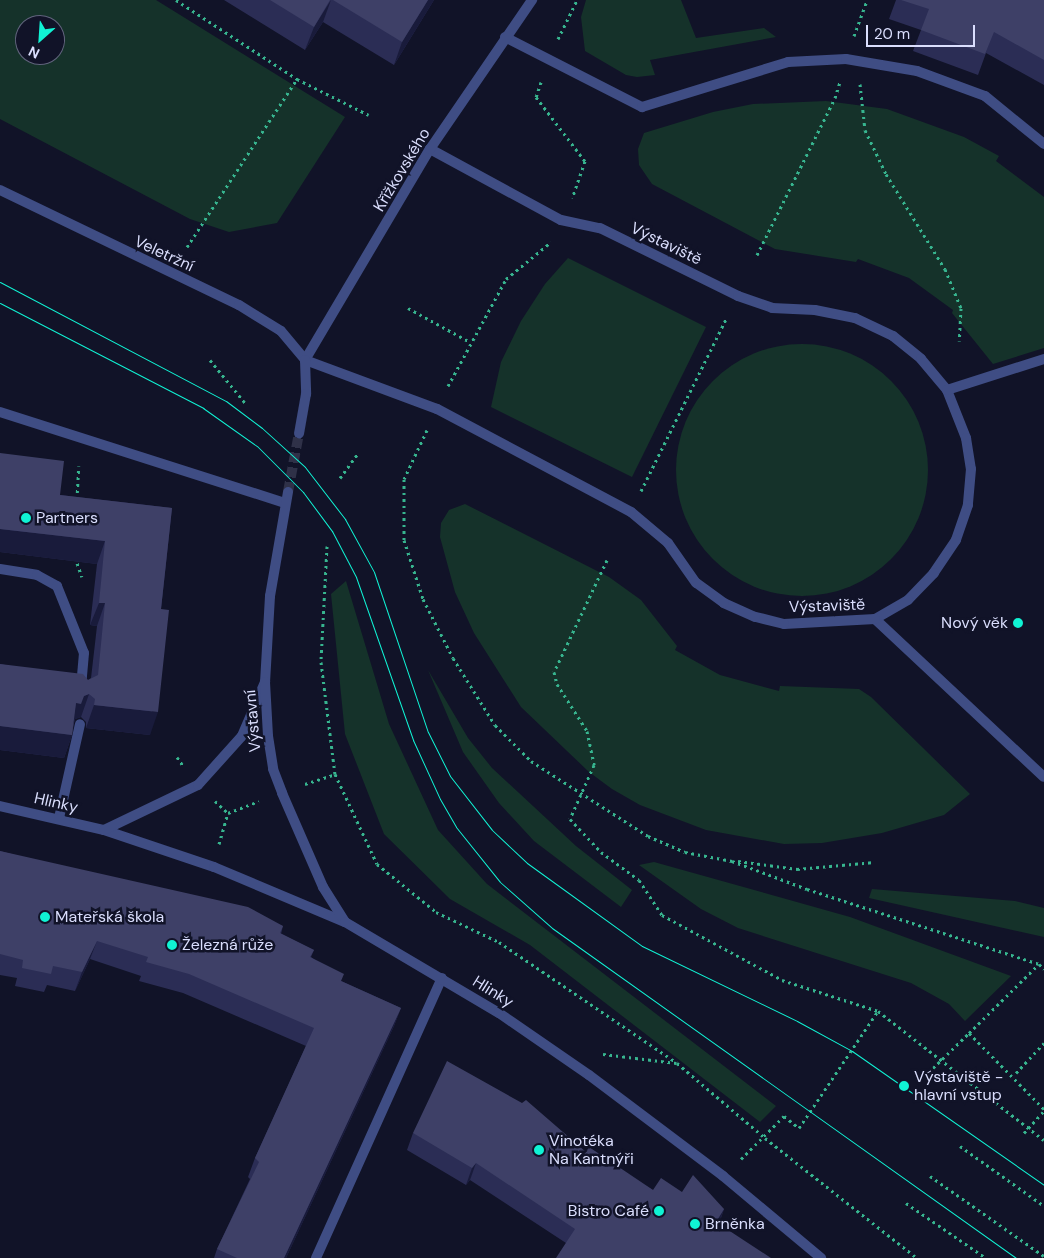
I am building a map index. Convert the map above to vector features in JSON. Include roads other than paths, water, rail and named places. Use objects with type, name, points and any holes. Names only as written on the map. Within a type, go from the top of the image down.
[{"type":"street","name":"Křížkovského","points":[[305,360],[430,149],[532,0]]},
{"type":"street","points":[[505,37],[642,108],[788,62],[846,59],[917,71],[985,96],[1044,144]]},
{"type":"street","name":"Výstaviště","points":[[305,360],[437,408],[631,512],[668,543],[696,583],[724,603],[784,624],[846,623],[875,619],[908,600],[934,573],[956,540],[968,505],[971,470],[966,438],[947,390],[921,359],[893,336],[856,318],[815,310],[772,308],[738,296],[600,228],[561,220],[430,149]]},
{"type":"street","name":"Veletržní","points":[[0,190],[240,305],[281,331],[305,360]]},
{"type":"street","points":[[947,390],[1044,359]]},
{"type":"street","points":[[299,433],[306,394],[305,360]]},
{"type":"street","points":[[0,412],[285,503]]},
{"type":"street","name":"Výstavní","points":[[288,492],[270,596],[265,682],[270,752],[282,793],[323,887],[345,922]]},
{"type":"street","points":[[0,570],[37,575],[57,586],[84,653],[81,696]]},
{"type":"street","points":[[875,619],[1044,777]]},
{"type":"street","points":[[104,830],[198,785],[242,736],[265,682]]},
{"type":"street","points":[[59,818],[80,724]]},
{"type":"street","name":"Hlinky","points":[[0,806],[59,818],[104,830],[214,867],[345,922],[442,978],[581,1070],[723,1176],[821,1258]]},
{"type":"street","points":[[316,1258],[442,978]]},
{"type":"tunnel","points":[[288,492],[299,433]]},
{"type":"tram line","points":[[0,282],[226,401],[262,428],[305,467],[345,519],[374,572],[428,732],[450,776],[492,830],[527,863],[642,946],[797,1021],[852,1051],[1044,1185]]},
{"type":"tram line","points":[[0,303],[203,408],[258,447],[303,492],[332,531],[356,577],[413,740],[440,799],[456,827],[500,882],[552,928],[1016,1258]]},
{"type":"place","name":"Partners","points":[[26,518]]},
{"type":"place","name":"Nový věk","points":[[1018,623]]},
{"type":"place","name":"Mateřská škola","points":[[45,917]]},
{"type":"place","name":"Železná růže","points":[[172,945]]},
{"type":"place","name":"Výstaviště - hlavní vstup","points":[[904,1086]]},
{"type":"place","name":"Vinotéka Na Kantnýři","points":[[539,1150]]},
{"type":"place","name":"Bistro Café","points":[[659,1211]]},
{"type":"place","name":"Brněnka","points":[[695,1224]]}]
